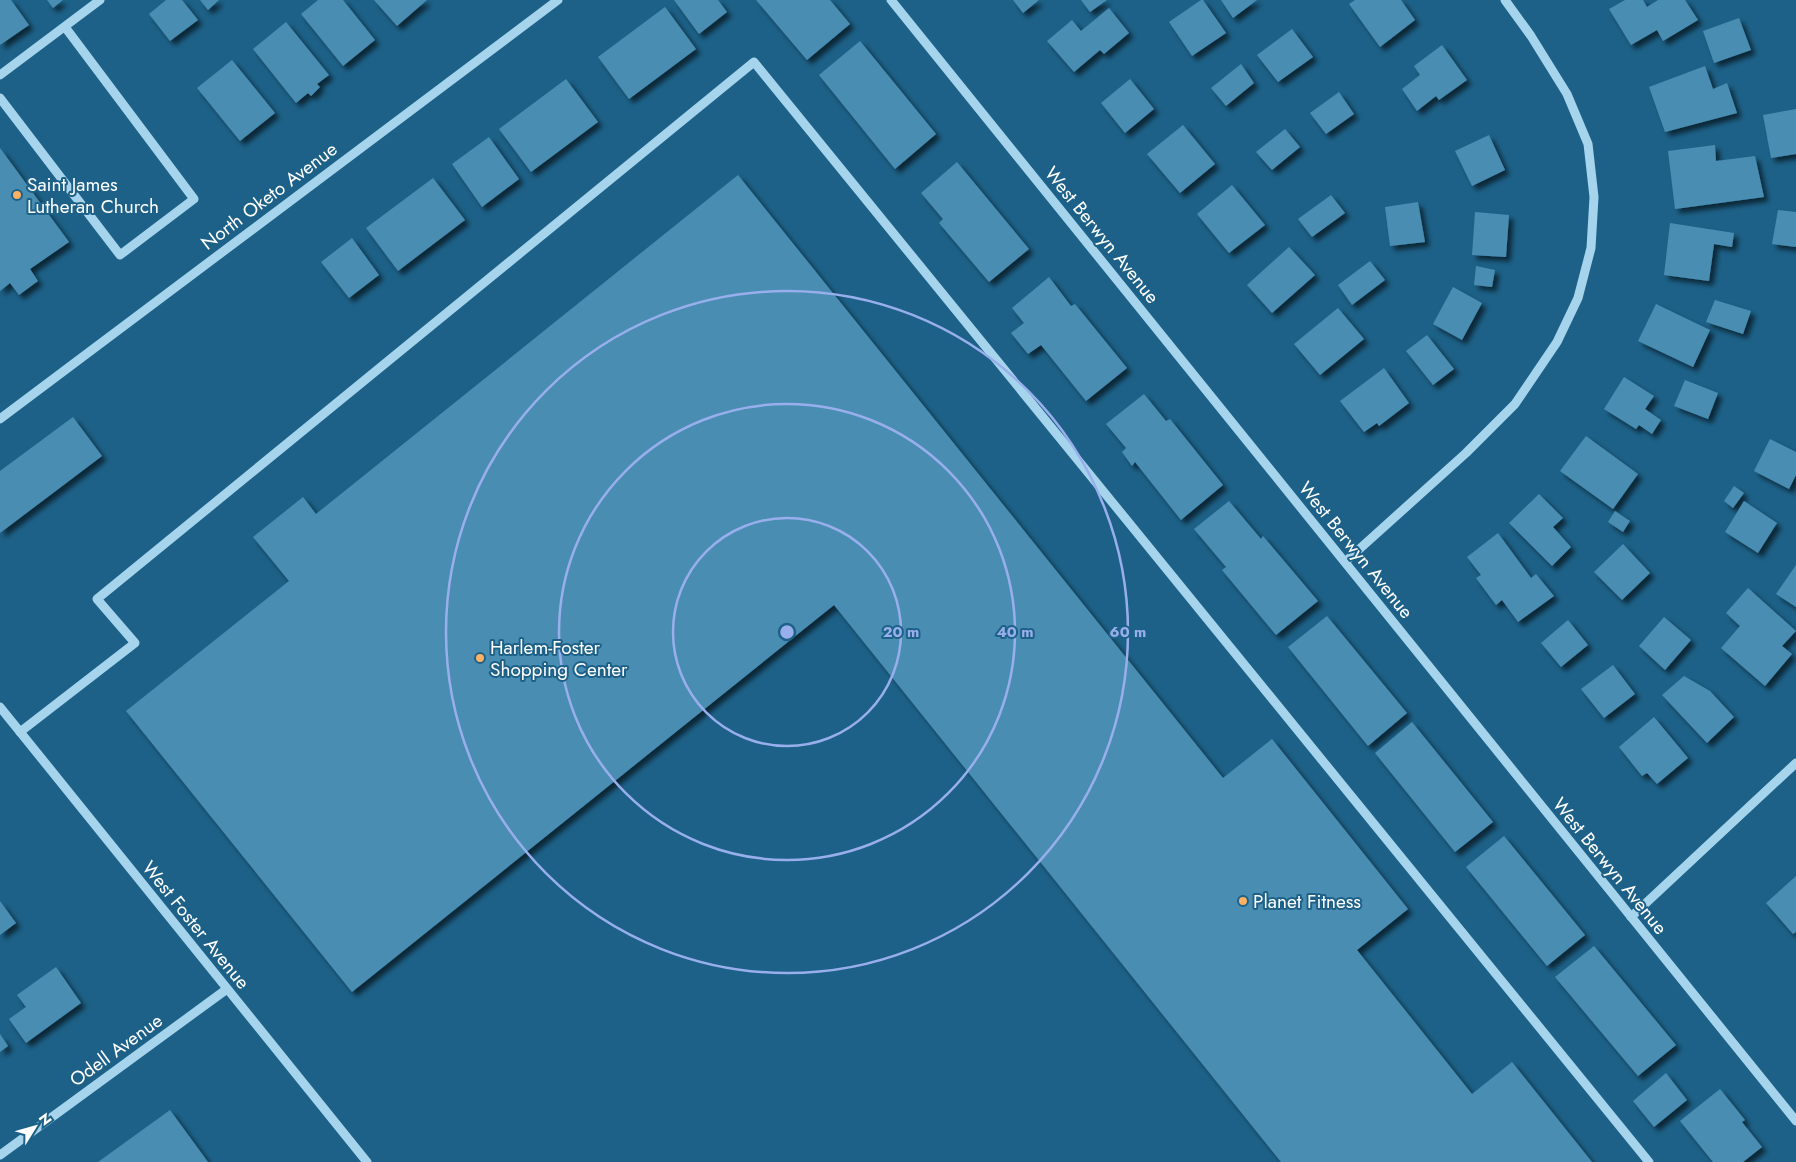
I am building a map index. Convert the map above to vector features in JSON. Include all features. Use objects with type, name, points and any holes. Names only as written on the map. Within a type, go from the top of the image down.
[{"type":"street","points":[[0,75],[100,0]]},
{"type":"street","name":"North Oketo Avenue","points":[[0,419],[558,0]]},
{"type":"street","name":"West Berwyn Avenue","points":[[891,0],[1796,1121]]},
{"type":"street","points":[[1345,562],[1466,453],[1515,404],[1557,342],[1578,298],[1591,248],[1594,197],[1588,144],[1567,94],[1531,36],[1505,0]]},
{"type":"street","points":[[0,98],[120,255],[194,199],[65,27]]},
{"type":"street","points":[[20,732],[134,643],[97,599],[754,62],[1649,1162]]},
{"type":"street","name":"West Foster Avenue","points":[[0,707],[367,1162]]},
{"type":"street","points":[[1631,917],[1796,763]]},
{"type":"street","name":"Odell Avenue","points":[[0,1156],[226,989]]},
{"type":"building","points":[[0,0],[11,0],[29,25],[0,45]]},
{"type":"building","points":[[47,0],[63,0],[53,8]]},
{"type":"building","points":[[166,0],[182,0],[198,20],[170,41],[149,14]]},
{"type":"building","points":[[200,0],[219,0],[208,10]]},
{"type":"building","points":[[318,0],[343,0],[375,40],[343,66],[301,14]]},
{"type":"building","points":[[374,0],[427,0],[397,26]]},
{"type":"building","points":[[674,0],[718,0],[727,12],[699,34]]},
{"type":"building","points":[[756,0],[830,0],[850,24],[807,60]]},
{"type":"building","points":[[1013,0],[1039,0],[1023,13]]},
{"type":"building","points":[[1081,0],[1107,0],[1090,12]]},
{"type":"building","points":[[1203,0],[1226,33],[1192,56],[1169,22]]},
{"type":"building","points":[[1221,0],[1257,0],[1233,18]]},
{"type":"building","points":[[1355,0],[1401,0],[1415,20],[1380,47],[1349,4]]},
{"type":"building","points":[[1625,0],[1643,0],[1647,7],[1658,0],[1685,0],[1698,20],[1663,41],[1657,30],[1631,45],[1609,9]]},
{"type":"building","points":[[665,7],[696,49],[629,99],[598,57]]},
{"type":"building","points":[[1109,8],[1129,33],[1104,54],[1100,50],[1074,72],[1047,41],[1072,20],[1081,31]]},
{"type":"building","points":[[1739,18],[1751,50],[1714,63],[1703,31]]},
{"type":"building","points":[[286,22],[329,75],[317,84],[320,87],[311,96],[308,93],[296,103],[253,49]]},
{"type":"building","points":[[1292,29],[1313,57],[1278,82],[1257,55]]},
{"type":"building","points":[[860,41],[936,134],[895,169],[819,75]]},
{"type":"building","points":[[1442,45],[1467,80],[1439,100],[1436,96],[1417,111],[1402,89],[1420,75],[1414,66]]},
{"type":"building","points":[[232,60],[275,113],[240,141],[197,88]]},
{"type":"building","points":[[1241,64],[1254,83],[1226,106],[1211,88]]},
{"type":"building","points":[[1705,66],[1713,89],[1727,83],[1737,113],[1665,132],[1649,87]]},
{"type":"building","points":[[566,79],[598,122],[531,172],[499,129]]},
{"type":"building","points":[[1130,79],[1154,109],[1125,133],[1101,103]]},
{"type":"building","points":[[1339,92],[1354,114],[1326,134],[1310,113]]},
{"type":"building","points":[[1796,109],[1796,154],[1771,158],[1763,115]]},
{"type":"building","points":[[1183,125],[1215,164],[1180,193],[1147,154]]},
{"type":"building","points":[[1285,129],[1300,147],[1272,170],[1256,152]]},
{"type":"building","points":[[1489,135],[1505,170],[1472,186],[1455,151]]},
{"type":"building","points":[[489,137],[519,179],[482,207],[452,164]]},
{"type":"building","points":[[1715,145],[1716,161],[1755,156],[1764,197],[1675,209],[1668,151]]},
{"type":"building","name":"Saint James Lutheran Church","points":[[0,148],[69,242],[30,269],[38,281],[19,295],[10,283],[0,291]]},
{"type":"building","points":[[957,162],[1029,249],[989,282],[939,223],[943,219],[921,193]]},
{"type":"building","name":"Harlem-Foster Shopping Center","points":[[738,175],[1223,778],[1272,739],[1408,909],[1357,950],[1472,1094],[1512,1062],[1592,1162],[1281,1162],[834,605],[352,992],[126,711],[289,581],[253,537],[303,497],[316,514]]},
{"type":"building","points":[[433,178],[465,220],[398,271],[366,228]]},
{"type":"building","points":[[1232,185],[1265,225],[1229,253],[1197,214]]},
{"type":"building","points":[[1331,195],[1345,213],[1312,237],[1298,219]]},
{"type":"building","points":[[1418,202],[1425,242],[1390,246],[1385,207]]},
{"type":"building","points":[[1778,210],[1796,212],[1796,247],[1772,244]]},
{"type":"building","points":[[1475,212],[1509,215],[1506,257],[1472,255]]},
{"type":"building","points":[[1670,223],[1734,233],[1732,247],[1714,244],[1709,281],[1664,275]]},
{"type":"building","points":[[352,238],[379,275],[349,298],[321,262]]},
{"type":"building","points":[[1289,247],[1315,275],[1272,313],[1247,285]]},
{"type":"building","points":[[1370,261],[1385,280],[1352,305],[1338,285]]},
{"type":"building","points":[[1476,266],[1495,270],[1492,287],[1474,285]]},
{"type":"building","points":[[1049,277],[1071,306],[1075,304],[1127,368],[1086,401],[1041,345],[1028,354],[1011,333],[1024,323],[1012,308]]},
{"type":"building","points":[[1453,287],[1482,303],[1462,340],[1433,324]]},
{"type":"building","points":[[1715,300],[1751,311],[1743,334],[1706,322]]},
{"type":"building","points":[[1656,304],[1710,330],[1693,367],[1638,341]]},
{"type":"building","points":[[1338,308],[1364,339],[1320,375],[1294,344]]},
{"type":"building","points":[[1427,335],[1454,369],[1433,385],[1406,351]]},
{"type":"building","points":[[1384,368],[1409,403],[1379,426],[1377,423],[1364,432],[1340,401]]},
{"type":"building","points":[[1624,377],[1654,396],[1645,409],[1661,420],[1652,434],[1639,425],[1636,429],[1604,409]]},
{"type":"building","points":[[1685,380],[1718,393],[1708,419],[1674,406]]},
{"type":"building","points":[[1144,394],[1166,421],[1170,419],[1223,485],[1181,520],[1135,462],[1132,466],[1122,452],[1126,448],[1106,424]]},
{"type":"building","points":[[73,417],[102,456],[0,533],[0,471]]},
{"type":"building","points":[[1586,436],[1638,474],[1613,509],[1560,471]]},
{"type":"building","points":[[1770,439],[1796,452],[1796,475],[1789,489],[1754,471]]},
{"type":"building","points":[[1734,486],[1744,493],[1733,508],[1724,501]]},
{"type":"building","points":[[1539,494],[1563,518],[1553,527],[1571,547],[1552,566],[1509,523]]},
{"type":"building","points":[[1229,501],[1261,539],[1263,536],[1318,601],[1276,635],[1222,570],[1226,567],[1194,529]]},
{"type":"building","points":[[1744,501],[1777,523],[1758,553],[1725,532]]},
{"type":"building","points":[[1615,511],[1630,521],[1623,532],[1608,522]]},
{"type":"building","points":[[1498,533],[1531,578],[1536,574],[1554,596],[1518,622],[1502,600],[1496,605],[1476,578],[1481,575],[1467,557]]},
{"type":"building","points":[[1623,544],[1650,573],[1622,600],[1594,572]]},
{"type":"building","points":[[1796,565],[1796,607],[1776,594]]},
{"type":"building","points":[[1748,588],[1796,631],[1782,646],[1792,654],[1765,686],[1721,648],[1740,626],[1726,613]]},
{"type":"building","points":[[1327,616],[1407,713],[1368,746],[1288,647]]},
{"type":"building","points":[[1664,617],[1691,640],[1665,670],[1639,646]]},
{"type":"building","points":[[1568,620],[1588,645],[1561,667],[1541,643]]},
{"type":"building","points":[[1613,665],[1635,694],[1604,718],[1581,689]]},
{"type":"building","points":[[1684,676],[1710,691],[1734,717],[1707,743],[1662,695]]},
{"type":"building","points":[[1654,717],[1688,758],[1657,784],[1647,773],[1642,776],[1619,747]]},
{"type":"building","points":[[1412,722],[1493,822],[1455,852],[1375,753]]},
{"type":"building","points":[[1504,836],[1585,935],[1547,966],[1466,867]]},
{"type":"building","points":[[1796,876],[1796,932],[1793,934],[1766,903]]},
{"type":"building","points":[[0,901],[16,923],[0,935]]},
{"type":"building","points":[[1594,946],[1676,1045],[1638,1076],[1555,977]]},
{"type":"building","points":[[56,967],[81,1003],[26,1043],[9,1019],[26,1007],[17,995]]},
{"type":"building","points":[[0,1034],[8,1046],[0,1052]]},
{"type":"building","points":[[1666,1073],[1687,1100],[1654,1127],[1633,1101]]},
{"type":"building","points":[[1720,1089],[1745,1120],[1742,1122],[1762,1147],[1743,1162],[1713,1162],[1680,1121]]},
{"type":"building","points":[[170,1110],[208,1162],[98,1162]]},
{"type":"place","name":"Saint James Lutheran Church","points":[[17,195]]},
{"type":"place","name":"Harlem-Foster Shopping Center","points":[[480,658]]},
{"type":"place","name":"Planet Fitness","points":[[1243,901]]}]
